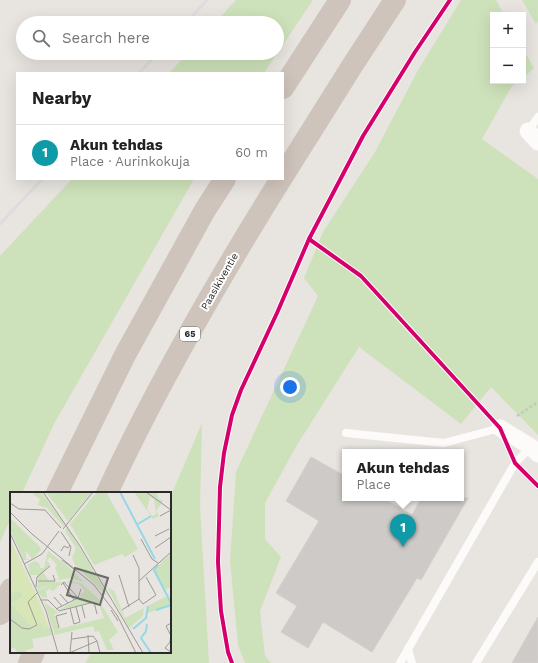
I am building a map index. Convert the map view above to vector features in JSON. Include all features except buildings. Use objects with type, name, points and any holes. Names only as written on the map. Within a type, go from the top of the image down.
[{"type":"highway","points":[[284,86],[340,0]]},
{"type":"highway","points":[[284,174],[395,0]]},
{"type":"highway","points":[[57,492],[125,355],[205,210],[224,180]]},
{"type":"highway","name":"Paasikiventie","points":[[108,492],[169,370],[246,235],[280,180]]},
{"type":"highway","points":[[0,614],[10,591]]},
{"type":"highway","points":[[29,663],[34,653]]},
{"type":"street","points":[[500,428],[534,450]]},
{"type":"lane","points":[[346,434],[444,443],[500,428]]},
{"type":"lane","points":[[400,663],[515,463],[534,450]]},
{"type":"lane","points":[[476,663],[538,562]]},
{"type":"lane","points":[[408,649],[412,663]]},
{"type":"green space","points":[[236,0],[313,0],[284,43],[284,16],[221,16]]},
{"type":"green space","points":[[461,0],[496,0],[502,12],[490,12],[490,84],[515,84],[512,86],[482,139],[538,179],[538,435],[491,387],[461,424],[359,347],[297,445],[265,503],[265,539],[281,557],[260,611],[265,656],[271,663],[245,663],[238,645],[230,560],[236,472],[318,296],[304,278],[323,232],[375,152],[417,72]]},
{"type":"green space","points":[[522,0],[538,0],[538,21],[536,24]]},
{"type":"green space","points":[[526,54],[534,68],[526,75]]},
{"type":"green space","points":[[181,60],[273,60],[265,72],[170,72]]},
{"type":"green space","points":[[71,180],[193,180],[55,422],[22,492],[10,492],[10,520],[0,542],[0,256]]},
{"type":"green space","points":[[202,423],[200,506],[209,663],[85,663],[91,653],[171,653],[171,496]]},
{"type":"railway","points":[[192,16],[207,0]]},
{"type":"railway","points":[[140,72],[151,60]]},
{"type":"railway","points":[[0,224],[41,180]]},
{"type":"cycle path","points":[[232,663],[228,652],[221,611],[218,562],[220,487],[224,453],[232,415],[241,390],[277,313],[309,239],[363,136],[415,52],[450,0]]},
{"type":"cycle path","points":[[309,239],[361,276],[500,428],[515,463],[538,486]]},
{"type":"place","name":"Akun tehdas","points":[[403,547]]}]
